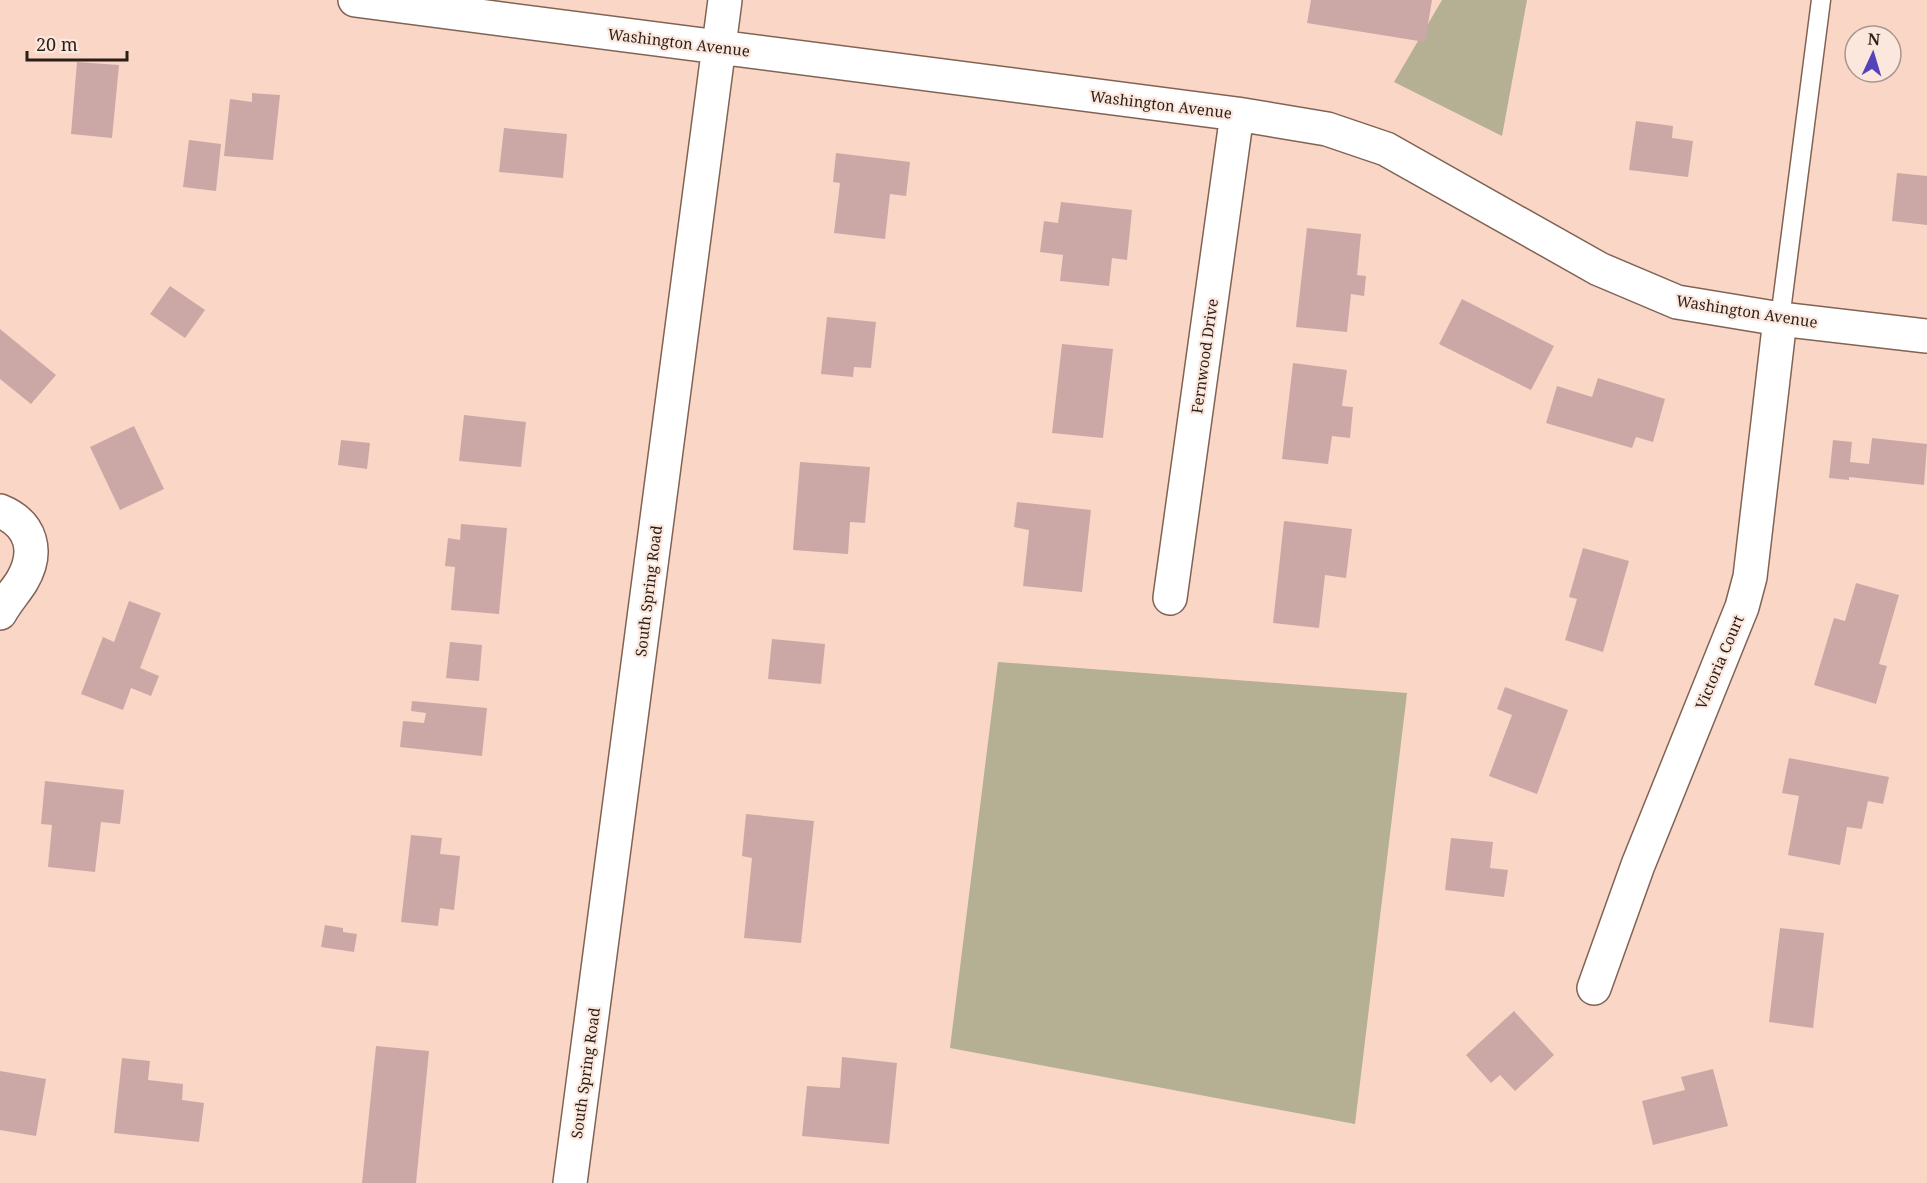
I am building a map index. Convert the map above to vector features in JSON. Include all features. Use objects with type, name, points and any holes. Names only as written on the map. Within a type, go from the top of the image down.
[{"type":"street","name":"Washington Avenue","points":[[355,0],[1237,114],[1327,129],[1386,149],[1599,269],[1677,302],[1780,319],[1927,336]]},
{"type":"street","name":"South Spring Road","points":[[570,1183],[726,0]]},
{"type":"street","name":"Fernwood Drive","points":[[1170,598],[1237,114]]},
{"type":"street","name":"Victoria Court","points":[[1594,988],[1642,854],[1742,607],[1750,577],[1780,319]]},
{"type":"street","points":[[0,511],[13,517],[23,527],[30,540],[32,555],[22,581],[0,613]]},
{"type":"lane","points":[[1780,319],[1821,0]]},
{"type":"shaded area","points":[[1442,0],[1527,0],[1502,136],[1394,82]]},
{"type":"shaded area","points":[[998,662],[1407,693],[1355,1124],[950,1048]]},
{"type":"building","points":[[1311,0],[1432,0],[1425,42],[1307,23]]},
{"type":"building","points":[[77,62],[119,65],[112,138],[71,134]]},
{"type":"building","points":[[252,93],[280,95],[273,160],[224,156],[230,99],[252,102]]},
{"type":"building","points":[[1636,121],[1673,126],[1672,138],[1693,141],[1688,177],[1629,170]]},
{"type":"building","points":[[504,128],[567,134],[563,178],[499,172]]},
{"type":"building","points":[[189,140],[221,144],[216,191],[183,187]]},
{"type":"building","points":[[836,153],[910,162],[906,196],[890,194],[885,239],[834,233],[840,183],[833,182]]},
{"type":"building","points":[[1897,173],[1927,176],[1927,225],[1892,221]]},
{"type":"building","points":[[1061,202],[1132,210],[1127,260],[1112,258],[1109,286],[1060,281],[1063,255],[1040,252],[1044,221],[1058,223]]},
{"type":"building","points":[[1307,228],[1361,234],[1357,275],[1366,276],[1364,296],[1351,294],[1347,332],[1296,327]]},
{"type":"building","points":[[170,286],[205,310],[185,338],[150,314]]},
{"type":"building","points":[[1462,299],[1554,346],[1531,390],[1439,344]]},
{"type":"building","points":[[827,317],[876,322],[871,368],[854,367],[853,377],[821,374]]},
{"type":"building","points":[[0,329],[56,375],[31,404],[0,379]]},
{"type":"building","points":[[1062,344],[1113,349],[1103,438],[1052,433]]},
{"type":"building","points":[[1293,363],[1347,370],[1342,406],[1353,407],[1350,438],[1332,436],[1328,464],[1282,459]]},
{"type":"building","points":[[1598,378],[1665,399],[1653,442],[1636,437],[1632,448],[1546,423],[1557,386],[1592,397]]},
{"type":"building","points":[[464,415],[526,422],[521,467],[459,461]]},
{"type":"building","points":[[134,426],[164,489],[120,510],[90,447]]},
{"type":"building","points":[[1872,438],[1927,444],[1924,485],[1849,477],[1849,480],[1829,478],[1833,440],[1852,442],[1850,462],[1869,464]]},
{"type":"building","points":[[341,440],[370,443],[367,469],[338,465]]},
{"type":"building","points":[[800,462],[870,467],[865,523],[850,522],[848,554],[793,550]]},
{"type":"building","points":[[1017,502],[1091,510],[1082,592],[1023,586],[1029,530],[1014,527]]},
{"type":"building","points":[[1284,521],[1352,529],[1346,578],[1325,575],[1319,628],[1273,623]]},
{"type":"building","points":[[461,524],[507,528],[499,614],[451,610],[455,567],[445,566],[448,538],[460,540]]},
{"type":"building","points":[[1583,548],[1629,561],[1603,652],[1565,640],[1577,599],[1569,597]]},
{"type":"building","points":[[1856,583],[1899,595],[1879,664],[1887,666],[1876,704],[1814,685],[1834,618],[1845,621]]},
{"type":"building","points":[[129,601],[161,613],[140,668],[159,676],[151,696],[131,688],[123,710],[81,694],[103,637],[114,642]]},
{"type":"building","points":[[772,639],[825,644],[821,684],[768,679]]},
{"type":"building","points":[[450,642],[482,645],[479,681],[446,678]]},
{"type":"building","points":[[1505,687],[1568,710],[1537,794],[1489,776],[1512,715],[1497,709]]},
{"type":"building","points":[[412,701],[487,708],[482,756],[400,747],[403,721],[424,723],[426,713],[411,711]]},
{"type":"building","points":[[1789,758],[1889,777],[1883,804],[1868,801],[1862,829],[1847,827],[1840,865],[1788,855],[1799,796],[1782,793]]},
{"type":"building","points":[[45,781],[124,790],[120,824],[101,822],[95,872],[48,867],[52,825],[41,824]]},
{"type":"building","points":[[746,814],[814,821],[801,943],[744,938],[752,858],[742,856]]},
{"type":"building","points":[[411,835],[442,838],[440,854],[460,856],[454,910],[440,908],[438,926],[401,922]]},
{"type":"building","points":[[1451,838],[1493,842],[1490,868],[1508,870],[1504,897],[1445,890]]},
{"type":"building","points":[[325,925],[343,928],[343,932],[357,934],[354,952],[321,947]]},
{"type":"building","points":[[1780,928],[1824,933],[1813,1028],[1769,1022]]},
{"type":"building","points":[[1514,1011],[1554,1055],[1515,1091],[1500,1075],[1491,1083],[1466,1055]]},
{"type":"building","points":[[376,1046],[429,1051],[416,1183],[362,1183]]},
{"type":"building","points":[[842,1057],[897,1063],[889,1144],[802,1136],[807,1086],[840,1088]]},
{"type":"building","points":[[122,1058],[150,1061],[148,1080],[183,1084],[182,1100],[204,1103],[199,1142],[114,1133]]},
{"type":"building","points":[[1713,1069],[1728,1126],[1653,1145],[1642,1101],[1685,1090],[1681,1077]]},
{"type":"building","points":[[0,1071],[46,1079],[36,1136],[0,1130]]}]
